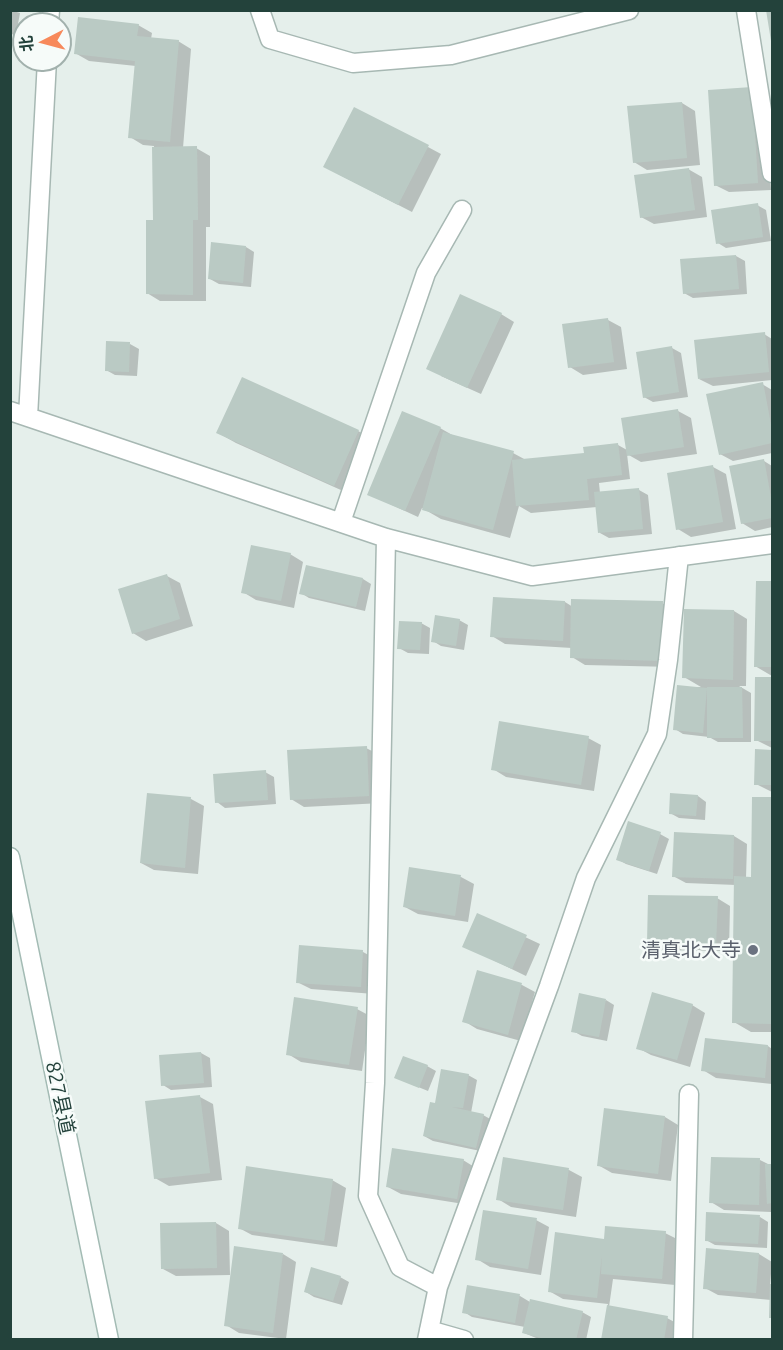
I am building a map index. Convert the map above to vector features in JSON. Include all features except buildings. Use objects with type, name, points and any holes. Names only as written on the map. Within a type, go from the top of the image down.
[{"type":"street","points":[[260,10],[270,39],[353,63],[451,55],[629,10]]},
{"type":"street","points":[[746,10],[772,173]]},
{"type":"street","points":[[46,72],[19,414],[386,538],[532,576],[772,543]]},
{"type":"street","points":[[341,522],[426,273],[462,210]]},
{"type":"street","points":[[386,538],[375,1083],[368,1196],[400,1267],[438,1287]]},
{"type":"street","points":[[464,1340],[428,1335],[438,1287],[586,878],[657,734],[680,556]]},
{"type":"street","name":"827县道","points":[[10,857],[109,1340]]},
{"type":"street","points":[[683,1340],[689,1094]]},
{"type":"place","name":"清真北大寺","points":[[753,950]]}]
